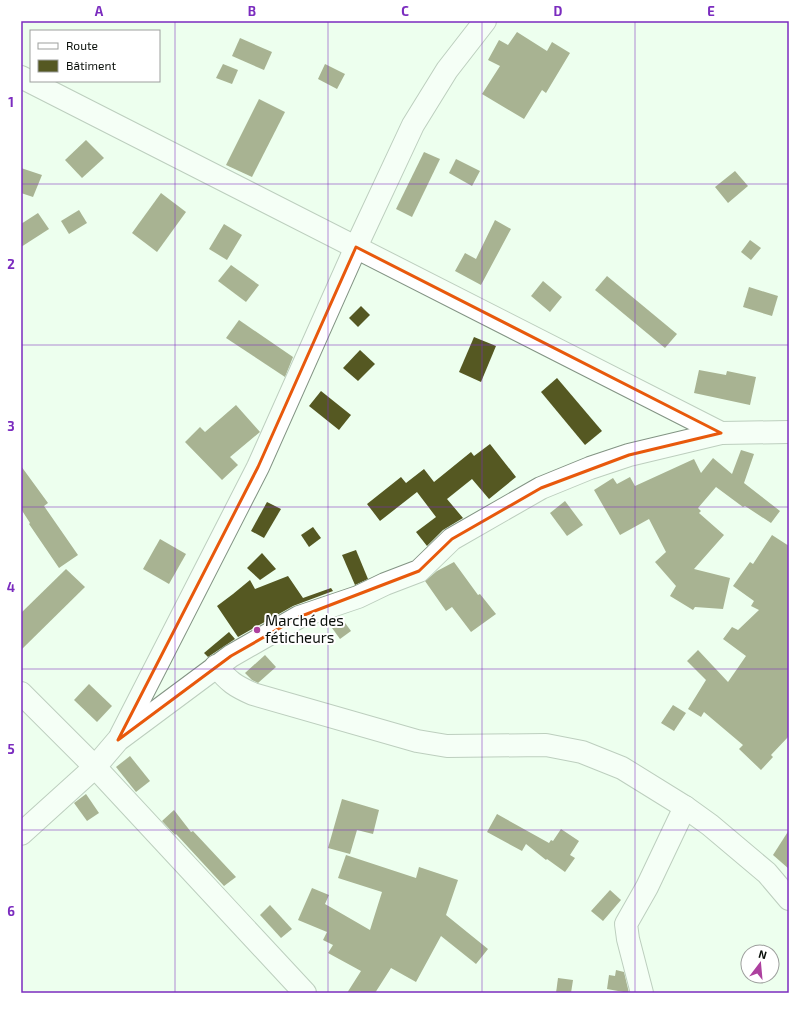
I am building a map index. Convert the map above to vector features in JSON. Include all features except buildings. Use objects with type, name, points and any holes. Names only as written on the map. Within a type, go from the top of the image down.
[{"type":"street","points":[[118,740],[258,467],[356,247],[413,125],[447,70],[485,21]]},
{"type":"street","points":[[21,77],[30,82]]},
{"type":"street","points":[[31,82],[721,432]]},
{"type":"street","points":[[21,834],[95,767],[118,740],[231,656],[299,617],[358,597],[384,584],[419,571],[452,539],[541,488],[590,468],[629,455],[721,432],[789,432]]},
{"type":"street","points":[[216,666],[226,679],[238,688],[253,694],[417,741],[447,746],[546,745],[582,752],[622,768],[710,825],[767,873],[789,899]]},
{"type":"street","points":[[21,693],[95,767],[305,993]]},
{"type":"street","points":[[642,993],[628,939],[626,924],[647,887],[685,808]]},
{"type":"highlighted area","points":[[356,247],[721,433],[629,455],[541,488],[452,539],[419,571],[299,617],[231,656],[118,740],[258,467]]},
{"type":"place","name":"Marché des féticheurs","points":[[257,630]]}]
